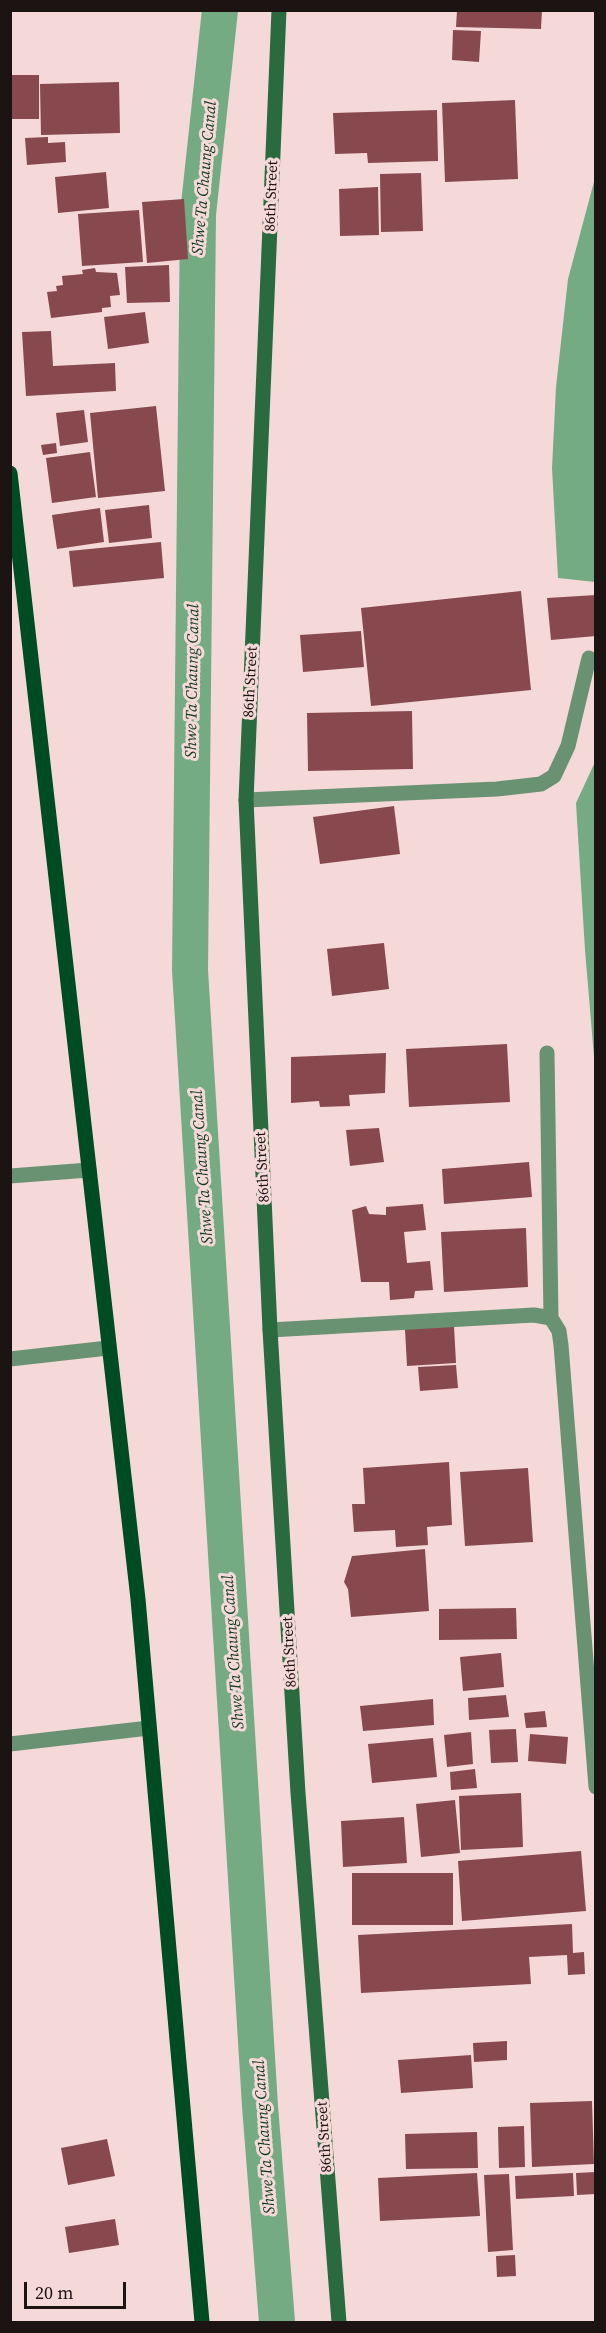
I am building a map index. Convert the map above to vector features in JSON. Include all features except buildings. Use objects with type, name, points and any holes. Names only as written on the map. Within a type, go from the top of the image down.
[{"type":"main road","name":"86th Street","points":[[279,10],[246,800],[270,1330],[298,1793],[339,2322]]},
{"type":"main road","points":[[10,473],[138,1599],[202,2322]]},
{"type":"street","points":[[246,800],[497,789],[542,784],[554,776],[568,746],[589,658]]},
{"type":"street","points":[[547,1053],[551,1318],[559,1331],[561,1345],[596,1787]]},
{"type":"street","points":[[10,1176],[89,1170]]},
{"type":"street","points":[[270,1330],[534,1315],[551,1318]]},
{"type":"street","points":[[10,1359],[108,1348]]},
{"type":"street","points":[[10,1744],[149,1728]]},
{"type":"shaded area","points":[[595,178],[596,582],[558,578],[552,468],[556,387],[568,279]]},
{"type":"shaded area","points":[[595,762],[595,1069],[576,803]]},
{"type":"waterway","name":"Shwe Ta Chaung Canal","points":[[220,10],[198,214],[190,970],[260,2106],[277,2322]]}]
